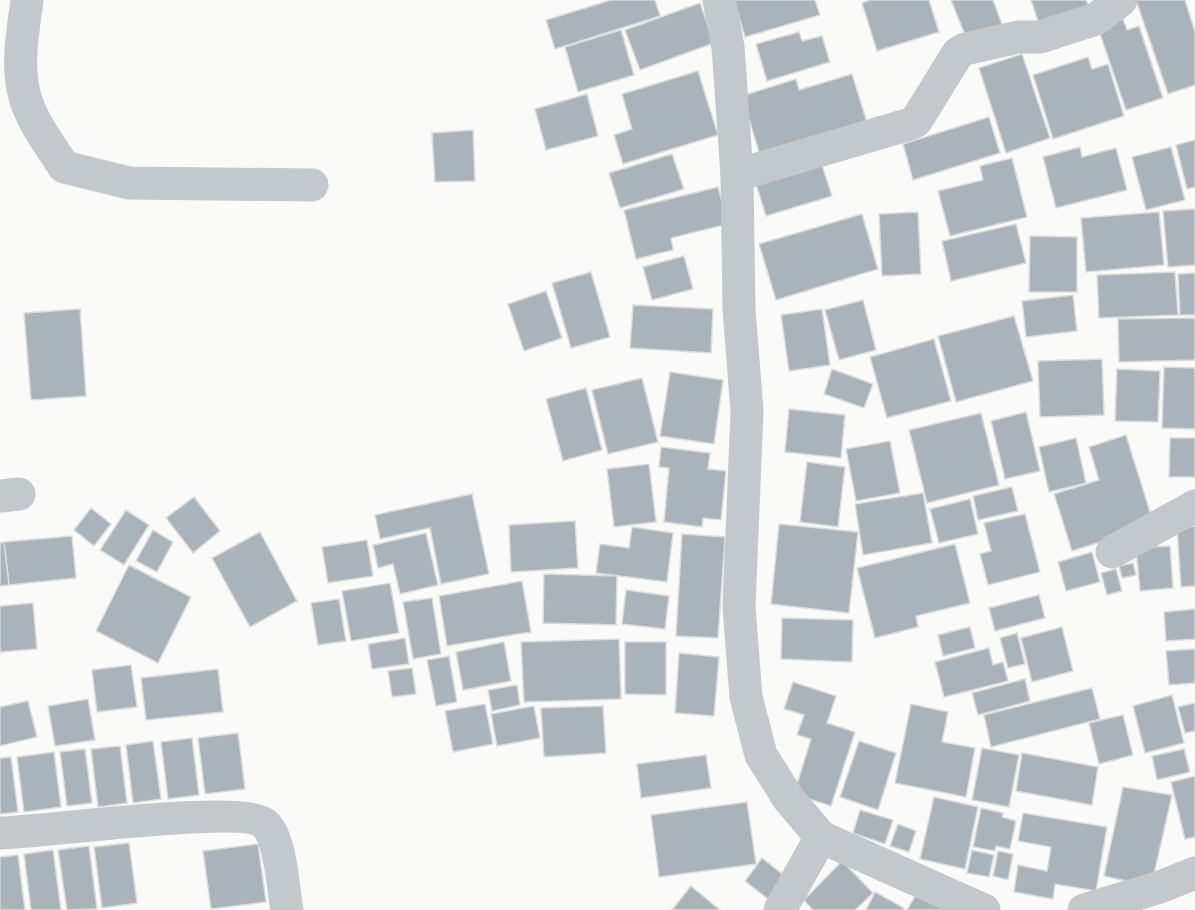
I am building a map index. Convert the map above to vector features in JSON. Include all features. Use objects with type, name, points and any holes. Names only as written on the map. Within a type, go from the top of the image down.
[{"type":"street","points":[[27,0],[20,59],[25,98],[40,129],[64,167],[129,183],[312,185]]},
{"type":"street","points":[[719,0],[728,47],[737,175],[739,309],[747,411],[739,607],[746,697],[761,755],[788,798],[821,837],[984,910]]},
{"type":"street","points":[[737,175],[910,124],[916,121],[958,53],[965,49],[1018,38],[1040,37],[1096,19],[1121,0]]},
{"type":"street","points":[[1112,552],[1195,506]]},
{"type":"street","points":[[0,833],[202,816],[253,818],[266,824],[274,837],[287,910]]},
{"type":"street","points":[[780,910],[821,837]]},
{"type":"street","points":[[1084,910],[1161,887],[1195,873]]},
{"type":"building","points":[[611,0],[655,0],[660,16],[555,49],[546,20]]},
{"type":"building","points":[[734,0],[815,0],[820,15],[745,37]]},
{"type":"building","points":[[870,0],[929,0],[939,32],[877,51],[862,3]]},
{"type":"building","points":[[951,0],[993,0],[1003,27],[967,40]]},
{"type":"building","points":[[1031,0],[1086,0],[1090,10],[1040,27]]},
{"type":"building","points":[[1136,0],[1185,0],[1195,32],[1195,85],[1168,94]]},
{"type":"building","points":[[700,3],[714,43],[640,70],[625,30]]},
{"type":"building","points":[[1123,19],[1127,30],[1139,26],[1163,98],[1126,110],[1098,28]]},
{"type":"building","points":[[621,30],[634,75],[578,92],[565,47]]},
{"type":"building","points":[[799,32],[802,41],[822,36],[830,62],[767,81],[756,44]]},
{"type":"building","points":[[1022,54],[1050,138],[1006,153],[979,68]]},
{"type":"building","points":[[1088,57],[1092,69],[1108,64],[1124,116],[1053,139],[1033,75]]},
{"type":"building","points":[[698,71],[718,135],[623,164],[614,135],[632,129],[622,94]]},
{"type":"building","points":[[852,74],[869,129],[762,162],[742,96],[796,79],[799,90]]},
{"type":"building","points":[[587,94],[598,136],[546,150],[535,109]]},
{"type":"building","points":[[989,117],[1000,153],[913,180],[903,144]]},
{"type":"building","points":[[473,130],[475,181],[435,182],[432,133]]},
{"type":"building","points":[[1195,140],[1195,187],[1187,189],[1176,145]]},
{"type":"building","points":[[1080,147],[1082,157],[1116,148],[1127,190],[1056,208],[1043,157]]},
{"type":"building","points":[[1171,147],[1185,200],[1146,210],[1132,157]]},
{"type":"building","points":[[672,154],[684,189],[620,208],[609,173]]},
{"type":"building","points":[[1012,158],[1027,217],[950,236],[938,191],[983,180],[980,166]]},
{"type":"building","points":[[821,162],[832,196],[766,216],[755,181]]},
{"type":"building","points":[[718,187],[728,224],[671,238],[673,250],[636,259],[624,210]]},
{"type":"building","points":[[1195,209],[1195,265],[1168,267],[1163,211]]},
{"type":"building","points":[[918,212],[921,274],[882,276],[879,214]]},
{"type":"building","points":[[1159,212],[1164,265],[1086,272],[1081,218]]},
{"type":"building","points":[[862,214],[878,269],[776,300],[759,244]]},
{"type":"building","points":[[1016,224],[1026,263],[951,281],[942,241]]},
{"type":"building","points":[[1030,236],[1077,237],[1077,292],[1029,292]]},
{"type":"building","points":[[684,256],[693,289],[652,300],[643,267]]},
{"type":"building","points":[[591,272],[610,337],[571,348],[552,283]]},
{"type":"building","points":[[1175,272],[1178,315],[1099,318],[1097,275]]},
{"type":"building","points":[[1195,273],[1195,315],[1180,315],[1178,274]]},
{"type":"building","points":[[546,291],[562,338],[524,351],[508,304]]},
{"type":"building","points":[[1073,295],[1077,331],[1026,337],[1022,301]]},
{"type":"building","points":[[863,300],[876,350],[839,360],[825,310]]},
{"type":"building","points":[[633,305],[713,309],[711,353],[630,348]]},
{"type":"building","points":[[80,309],[86,396],[31,400],[24,313]]},
{"type":"building","points":[[822,309],[830,365],[789,371],[781,315]]},
{"type":"building","points":[[1014,316],[1033,381],[956,402],[938,336]]},
{"type":"building","points":[[1195,318],[1195,360],[1119,362],[1118,319]]},
{"type":"building","points":[[934,339],[951,401],[887,418],[870,357]]},
{"type":"building","points":[[1102,359],[1104,415],[1040,417],[1038,361]]},
{"type":"building","points":[[1164,367],[1195,368],[1195,429],[1162,428]]},
{"type":"building","points":[[832,369],[873,384],[864,408],[824,394]]},
{"type":"building","points":[[1117,369],[1160,371],[1158,422],[1115,421]]},
{"type":"building","points":[[670,372],[723,380],[714,444],[660,436]]},
{"type":"building","points":[[642,378],[658,442],[608,454],[592,390]]},
{"type":"building","points":[[586,388],[602,450],[563,461],[546,399]]},
{"type":"building","points":[[789,409],[845,415],[841,458],[785,452]]},
{"type":"building","points":[[1026,412],[1040,471],[1005,479],[991,421]]},
{"type":"building","points":[[981,413],[999,485],[927,503],[909,430]]},
{"type":"building","points":[[1126,435],[1154,525],[1072,551],[1054,494],[1099,480],[1089,447]]},
{"type":"building","points":[[1076,438],[1086,483],[1049,492],[1039,447]]},
{"type":"building","points":[[1170,438],[1195,438],[1195,477],[1169,477]]},
{"type":"building","points":[[890,441],[900,493],[856,501],[846,449]]},
{"type":"building","points":[[661,447],[710,453],[708,469],[726,471],[721,520],[703,518],[702,527],[664,522],[669,468],[659,467]]},
{"type":"building","points":[[807,462],[845,467],[838,527],[800,522]]},
{"type":"building","points":[[649,464],[656,522],[614,527],[607,469]]},
{"type":"building","points":[[1012,487],[1018,511],[978,520],[973,496]]},
{"type":"building","points":[[923,493],[932,543],[863,555],[855,504]]},
{"type":"building","points":[[472,494],[489,574],[441,584],[430,528],[380,539],[375,515]]},
{"type":"building","points":[[194,497],[220,531],[193,553],[166,518]]},
{"type":"building","points":[[970,499],[978,534],[939,543],[930,509]]},
{"type":"building","points":[[91,508],[111,524],[94,546],[74,530]]},
{"type":"building","points":[[126,510],[149,525],[124,565],[100,550]]},
{"type":"building","points":[[1025,514],[1040,572],[988,585],[980,554],[991,551],[984,523]]},
{"type":"building","points":[[575,521],[578,568],[511,572],[509,525]]},
{"type":"building","points":[[779,524],[858,532],[849,613],[771,604]]},
{"type":"building","points":[[1195,526],[1195,586],[1181,587],[1177,527]]},
{"type":"building","points":[[632,527],[673,533],[667,582],[596,573],[600,544],[629,548]]},
{"type":"building","points":[[153,530],[173,542],[157,572],[136,561]]},
{"type":"building","points":[[260,532],[297,601],[250,627],[212,558]]},
{"type":"building","points":[[426,533],[438,585],[400,594],[393,564],[378,568],[373,545]]},
{"type":"building","points":[[682,534],[725,537],[718,638],[676,636]]},
{"type":"building","points":[[72,536],[76,578],[9,585],[4,542]]},
{"type":"building","points":[[367,540],[373,576],[328,583],[322,547]]},
{"type":"building","points":[[4,542],[9,585],[0,586],[0,543]]},
{"type":"building","points":[[955,544],[970,603],[916,616],[918,627],[875,638],[857,568]]},
{"type":"building","points":[[1170,546],[1173,588],[1140,591],[1136,548]]},
{"type":"building","points":[[1092,552],[1100,582],[1066,591],[1058,562]]},
{"type":"building","points":[[1133,563],[1136,575],[1122,578],[1119,566]]},
{"type":"building","points":[[129,565],[191,597],[158,663],[96,631]]},
{"type":"building","points":[[1116,569],[1122,591],[1107,595],[1101,573]]},
{"type":"building","points":[[544,574],[617,576],[616,625],[543,623]]},
{"type":"building","points":[[522,581],[531,632],[447,646],[439,596]]},
{"type":"building","points":[[390,583],[399,633],[351,641],[342,591]]},
{"type":"building","points":[[626,590],[669,596],[665,629],[622,624]]},
{"type":"building","points":[[1039,595],[1045,618],[995,631],[989,608]]},
{"type":"building","points":[[432,598],[441,654],[413,659],[403,602]]},
{"type":"building","points":[[339,599],[346,641],[318,645],[311,603]]},
{"type":"building","points":[[33,603],[37,649],[0,652],[0,606]]},
{"type":"building","points":[[1195,609],[1195,639],[1166,641],[1164,612]]},
{"type":"building","points":[[782,618],[853,620],[852,662],[781,659]]},
{"type":"building","points":[[970,627],[975,648],[943,656],[938,635]]},
{"type":"building","points":[[1062,627],[1073,671],[1032,682],[1021,638]]},
{"type":"building","points":[[1017,633],[1025,664],[1008,668],[1000,638]]},
{"type":"building","points":[[405,638],[409,664],[372,669],[368,644]]},
{"type":"building","points":[[619,639],[621,699],[524,702],[521,642]]},
{"type":"building","points":[[504,642],[511,681],[463,690],[456,652]]},
{"type":"building","points":[[625,642],[666,642],[666,695],[625,694]]},
{"type":"building","points":[[989,648],[993,665],[1003,662],[1008,681],[944,697],[935,662]]},
{"type":"building","points":[[1195,649],[1195,683],[1169,685],[1166,651]]},
{"type":"building","points":[[679,653],[719,657],[714,716],[675,713]]},
{"type":"building","points":[[449,656],[457,702],[436,706],[427,660]]},
{"type":"building","points":[[131,665],[137,707],[97,712],[92,670]]},
{"type":"building","points":[[412,668],[416,694],[392,697],[388,671]]},
{"type":"building","points":[[218,669],[223,712],[146,720],[141,678]]},
{"type":"building","points":[[1025,679],[1030,701],[978,715],[972,693]]},
{"type":"building","points":[[793,682],[836,696],[827,723],[855,732],[831,806],[794,794],[811,739],[797,735],[804,715],[784,709]]},
{"type":"building","points":[[517,685],[520,705],[492,711],[488,690]]},
{"type":"building","points":[[1092,688],[1100,719],[991,747],[984,715]]},
{"type":"building","points":[[1172,695],[1184,743],[1145,753],[1133,706]]},
{"type":"building","points":[[88,699],[95,740],[55,746],[48,706]]},
{"type":"building","points":[[28,701],[37,737],[0,746],[0,707]]},
{"type":"building","points":[[1195,703],[1195,731],[1185,733],[1178,707]]},
{"type":"building","points":[[485,704],[493,744],[453,752],[445,711]]},
{"type":"building","points":[[911,704],[948,712],[942,742],[975,748],[966,797],[895,783]]},
{"type":"building","points":[[534,706],[540,738],[497,746],[491,714]]},
{"type":"building","points":[[603,706],[606,753],[544,757],[541,708]]},
{"type":"building","points":[[1123,715],[1133,755],[1099,764],[1089,723]]},
{"type":"building","points":[[238,733],[245,789],[205,794],[198,738]]},
{"type":"building","points":[[192,738],[199,795],[168,799],[161,742]]},
{"type":"building","points":[[153,741],[161,799],[133,803],[126,745]]},
{"type":"building","points":[[859,741],[896,753],[878,810],[840,797]]},
{"type":"building","points":[[120,746],[127,803],[98,807],[91,749]]},
{"type":"building","points":[[982,748],[1019,755],[1009,807],[972,800]]},
{"type":"building","points":[[85,749],[92,803],[67,806],[60,752]]},
{"type":"building","points":[[1184,749],[1190,772],[1157,780],[1152,756]]},
{"type":"building","points":[[54,752],[61,807],[24,812],[17,757]]},
{"type":"building","points":[[1022,753],[1098,767],[1092,805],[1016,791]]},
{"type":"building","points":[[706,755],[711,788],[641,798],[637,764]]},
{"type":"building","points":[[11,757],[18,812],[0,814],[0,758]]},
{"type":"building","points":[[1195,776],[1195,837],[1185,839],[1171,782]]},
{"type":"building","points":[[1123,787],[1172,795],[1151,887],[1104,876]]},
{"type":"building","points":[[934,797],[978,807],[965,869],[920,859]]},
{"type":"building","points":[[747,802],[756,864],[659,877],[651,815]]},
{"type":"building","points":[[981,808],[1003,813],[1002,817],[1016,821],[1010,849],[996,846],[995,851],[973,847]]},
{"type":"building","points":[[860,810],[893,820],[885,844],[853,833]]},
{"type":"building","points":[[1023,813],[1107,827],[1096,891],[1055,884],[1053,899],[1014,892],[1018,865],[1047,871],[1051,847],[1018,841]]},
{"type":"building","points":[[898,824],[916,831],[909,852],[890,846]]},
{"type":"building","points":[[129,843],[137,903],[102,908],[94,847]]},
{"type":"building","points":[[258,844],[266,902],[211,909],[203,851]]},
{"type":"building","points":[[89,846],[97,909],[67,910],[58,850]]},
{"type":"building","points":[[53,850],[61,910],[31,910],[24,854]]},
{"type":"building","points":[[972,850],[994,855],[989,877],[967,873]]},
{"type":"building","points":[[998,851],[1013,854],[1008,880],[993,876]]},
{"type":"building","points":[[18,855],[25,910],[0,910],[0,857]]},
{"type":"building","points":[[762,858],[785,876],[768,899],[745,881]]},
{"type":"building","points":[[842,861],[873,893],[855,910],[813,910],[804,900]]},
{"type":"building","points":[[691,886],[720,910],[672,910]]},
{"type":"building","points":[[918,891],[952,910],[907,910]]},
{"type":"building","points":[[875,892],[904,908],[903,910],[866,910]]}]
